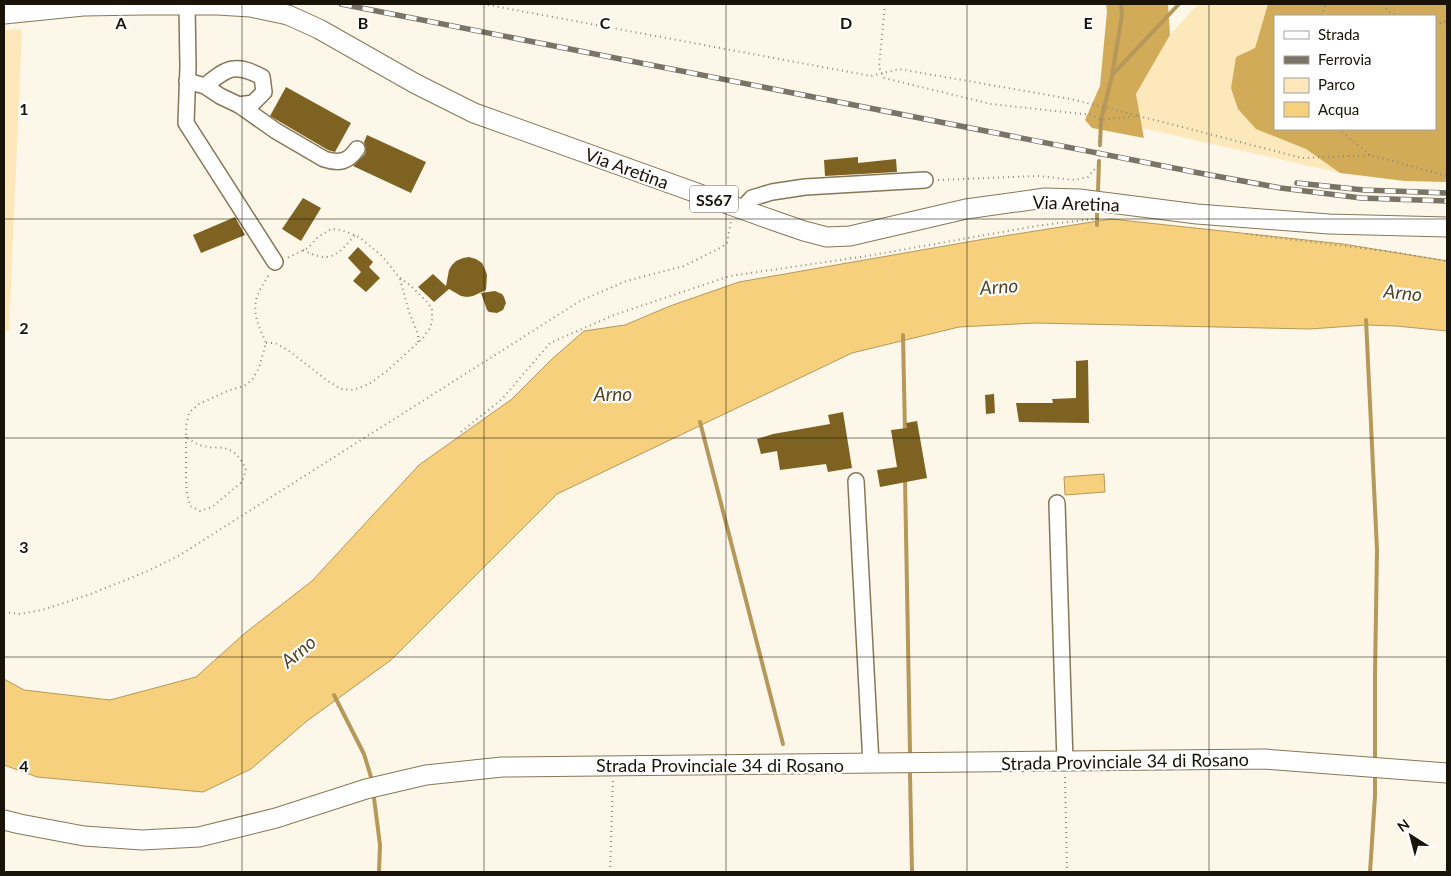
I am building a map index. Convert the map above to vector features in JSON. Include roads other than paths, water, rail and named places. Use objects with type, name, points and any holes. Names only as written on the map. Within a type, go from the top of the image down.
[{"type":"main road","name":"Via Aretina","points":[[4,14],[83,6],[187,5],[250,7],[288,15],[474,113],[804,231],[827,237],[850,236],[966,208],[1046,198],[1079,199],[1197,214],[1329,224],[1447,227]]},
{"type":"main road","name":"Strada Provinciale 34 di Rosano","points":[[4,820],[84,836],[142,840],[199,837],[276,818],[366,789],[426,774],[502,767],[1264,759],[1419,771],[1447,771]]},
{"type":"street","points":[[187,5],[186,123],[275,262]]},
{"type":"street","points":[[205,86],[222,72],[232,68],[248,70],[262,77],[264,92],[253,103],[239,105]]},
{"type":"street","points":[[187,81],[205,86],[239,105],[276,131],[324,159],[332,162],[339,161],[351,157],[357,149]]},
{"type":"street","points":[[742,209],[752,198],[772,192],[925,180]]},
{"type":"street","points":[[856,481],[871,764]]},
{"type":"street","points":[[1057,502],[1065,762]]},
{"type":"water","name":"Arno","points":[[1111,219],[1343,244],[1447,261],[1447,331],[1366,325],[1310,329],[1035,323],[959,327],[852,353],[557,494],[391,660],[307,721],[251,769],[203,792],[37,777],[4,765],[4,679],[24,690],[110,700],[196,677],[245,633],[312,581],[419,465],[512,399],[552,359],[584,331],[625,325],[670,306],[739,282]]},
{"type":"water","points":[[1104,474],[1105,492],[1065,495],[1064,477]]},
{"type":"waterway","points":[[1100,145],[1101,120],[1112,76],[1122,15],[1121,4]]},
{"type":"waterway","points":[[1112,75],[1179,4]]},
{"type":"waterway","points":[[1098,191],[1099,161]]},
{"type":"waterway","points":[[1097,212],[1097,225]]},
{"type":"waterway","points":[[1366,320],[1377,550],[1375,757]]},
{"type":"waterway","points":[[903,335],[905,433]]},
{"type":"waterway","points":[[700,422],[783,744]]},
{"type":"waterway","points":[[905,478],[910,753]]},
{"type":"waterway","points":[[334,695],[364,754],[371,777]]},
{"type":"waterway","points":[[910,774],[912,872]]},
{"type":"waterway","points":[[1370,872],[1375,778]]},
{"type":"waterway","points":[[374,798],[380,845],[379,872]]},
{"type":"railway","points":[[341,4],[1281,188],[1361,198],[1447,201]]},
{"type":"railway","points":[[1297,183],[1364,190],[1447,193]]}]
